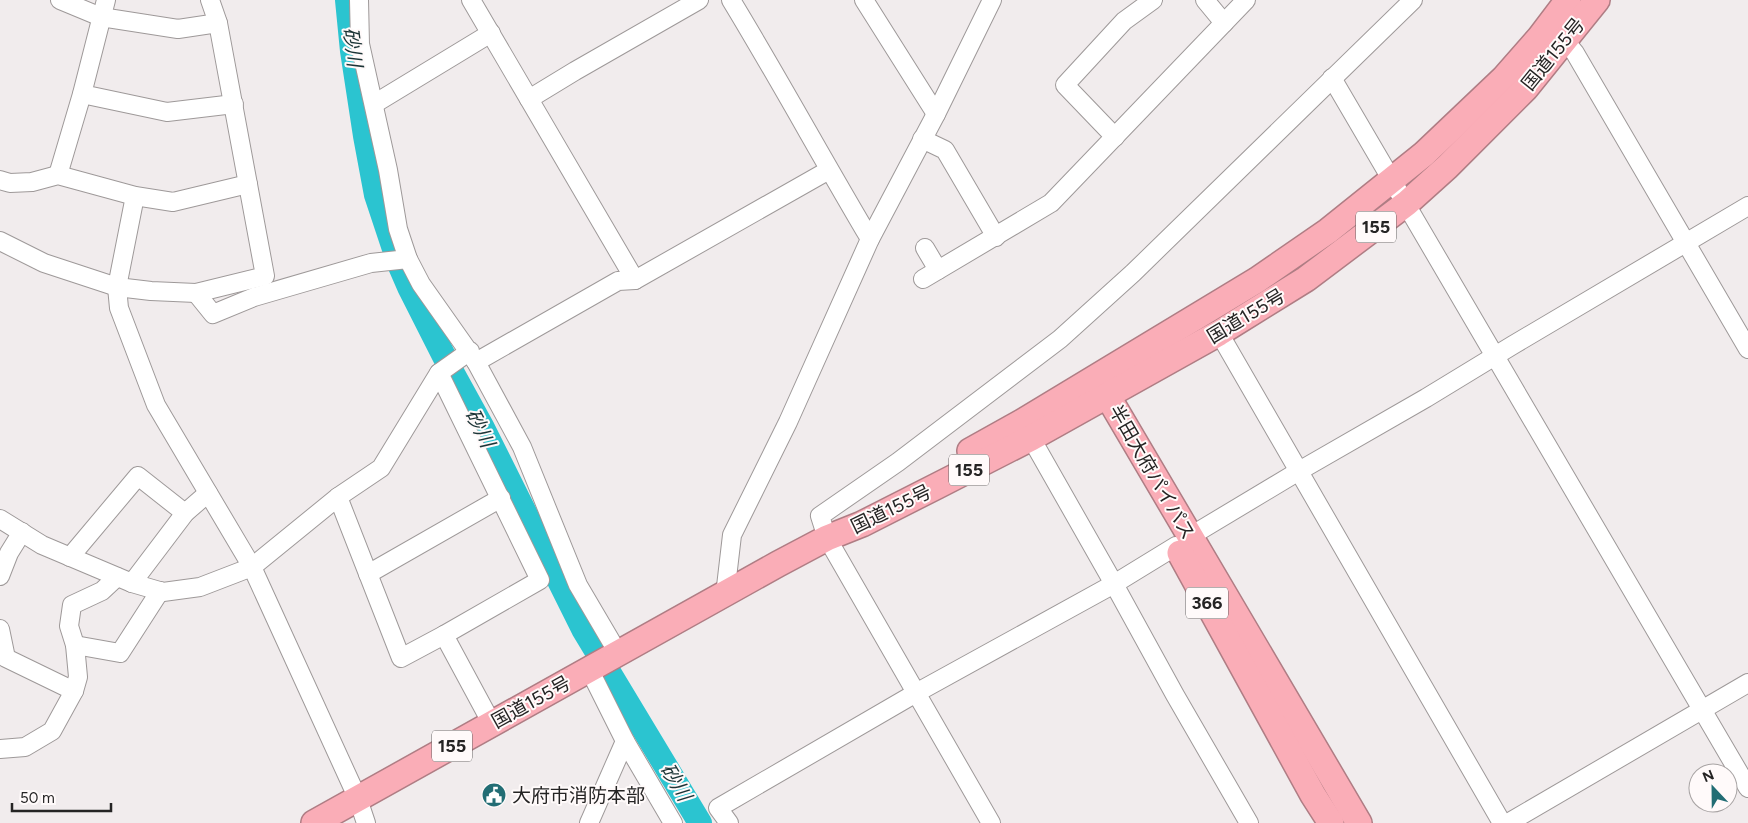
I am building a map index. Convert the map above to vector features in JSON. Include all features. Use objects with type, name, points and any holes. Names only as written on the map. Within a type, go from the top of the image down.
[{"type":"highway","name":"国道155号","points":[[827,538],[860,514],[1022,422],[1096,393],[1220,333],[1306,279],[1407,203],[1447,167],[1526,88],[1597,0]]},
{"type":"highway","name":"国道155号","points":[[314,823],[778,564],[827,538],[862,524],[1031,438],[1328,231],[1424,154],[1504,78],[1540,37],[1558,4]]},
{"type":"highway","name":"半田大府パイパス","points":[[1096,393],[1183,542],[1359,823]]},
{"type":"highway","name":"半田大府パイパス","points":[[1183,542],[1312,795],[1331,823]]},
{"type":"street","points":[[60,0],[103,8],[178,29],[218,22]]},
{"type":"street","points":[[0,241],[44,263],[117,287],[196,293],[265,276],[218,22],[210,0]]},
{"type":"street","points":[[359,0],[360,44],[388,170],[398,229],[408,259],[421,284],[472,355],[522,447],[578,585],[618,654]]},
{"type":"street","points":[[471,0],[635,280]]},
{"type":"street","points":[[530,100],[575,71],[699,0]]},
{"type":"street","points":[[732,0],[772,66],[829,170],[870,239]]},
{"type":"street","points":[[864,0],[936,114]]},
{"type":"street","points":[[725,595],[732,535],[788,422],[870,239],[936,114],[992,0]]},
{"type":"street","points":[[1115,137],[1065,85],[1124,21],[1153,0]]},
{"type":"street","points":[[1205,0],[1224,23]]},
{"type":"street","points":[[925,248],[931,275],[1052,204],[1246,0]]},
{"type":"street","points":[[990,823],[827,538],[820,516],[898,462],[1060,339],[1133,272],[1413,0]]},
{"type":"street","points":[[58,176],[82,94],[103,8]]},
{"type":"street","points":[[374,104],[491,33]]},
{"type":"street","points":[[1565,40],[1576,53],[1748,349]]},
{"type":"street","points":[[1332,78],[1393,179],[1748,788]]},
{"type":"street","points":[[82,94],[167,112],[234,104]]},
{"type":"street","points":[[922,140],[945,150],[996,237]]},
{"type":"street","points":[[0,519],[42,545],[124,580],[163,592],[200,587],[252,567],[338,496],[381,468],[440,373],[618,281],[635,280],[829,170]]},
{"type":"street","points":[[0,180],[10,183],[32,182],[58,176],[135,196],[173,202],[248,184]]},
{"type":"street","points":[[135,196],[117,287],[119,308],[156,405],[252,567],[358,799],[366,823]]},
{"type":"street","points":[[729,823],[718,808],[916,693],[1114,584],[1299,471],[1748,206]]},
{"type":"street","points":[[196,293],[214,314],[254,298],[371,263],[408,259]]},
{"type":"street","points":[[1220,333],[1502,823]]},
{"type":"street","points":[[338,496],[401,658],[540,580],[440,373]]},
{"type":"street","points":[[1031,438],[1114,584],[1174,695],[1249,823]]},
{"type":"street","points":[[70,557],[138,476],[185,513]]},
{"type":"street","points":[[0,749],[25,747],[52,731],[74,691],[78,677],[75,645],[69,626],[72,605],[124,580],[185,513],[208,493]]},
{"type":"street","points":[[368,574],[501,498]]},
{"type":"street","points":[[0,576],[9,553],[22,532]]},
{"type":"street","points":[[75,645],[120,653],[160,591]]},
{"type":"street","points":[[0,629],[6,658],[74,691]]},
{"type":"street","points":[[444,635],[492,724]]},
{"type":"street","points":[[589,669],[625,741],[672,823]]},
{"type":"street","points":[[1508,823],[1748,683]]},
{"type":"street","points":[[589,823],[625,741]]},
{"type":"waterway","name":"砂川","points":[[347,0],[352,51],[376,195],[399,264],[583,629],[700,823]]},
{"type":"place","name":"大府市消防本部","points":[[494,795]]}]
